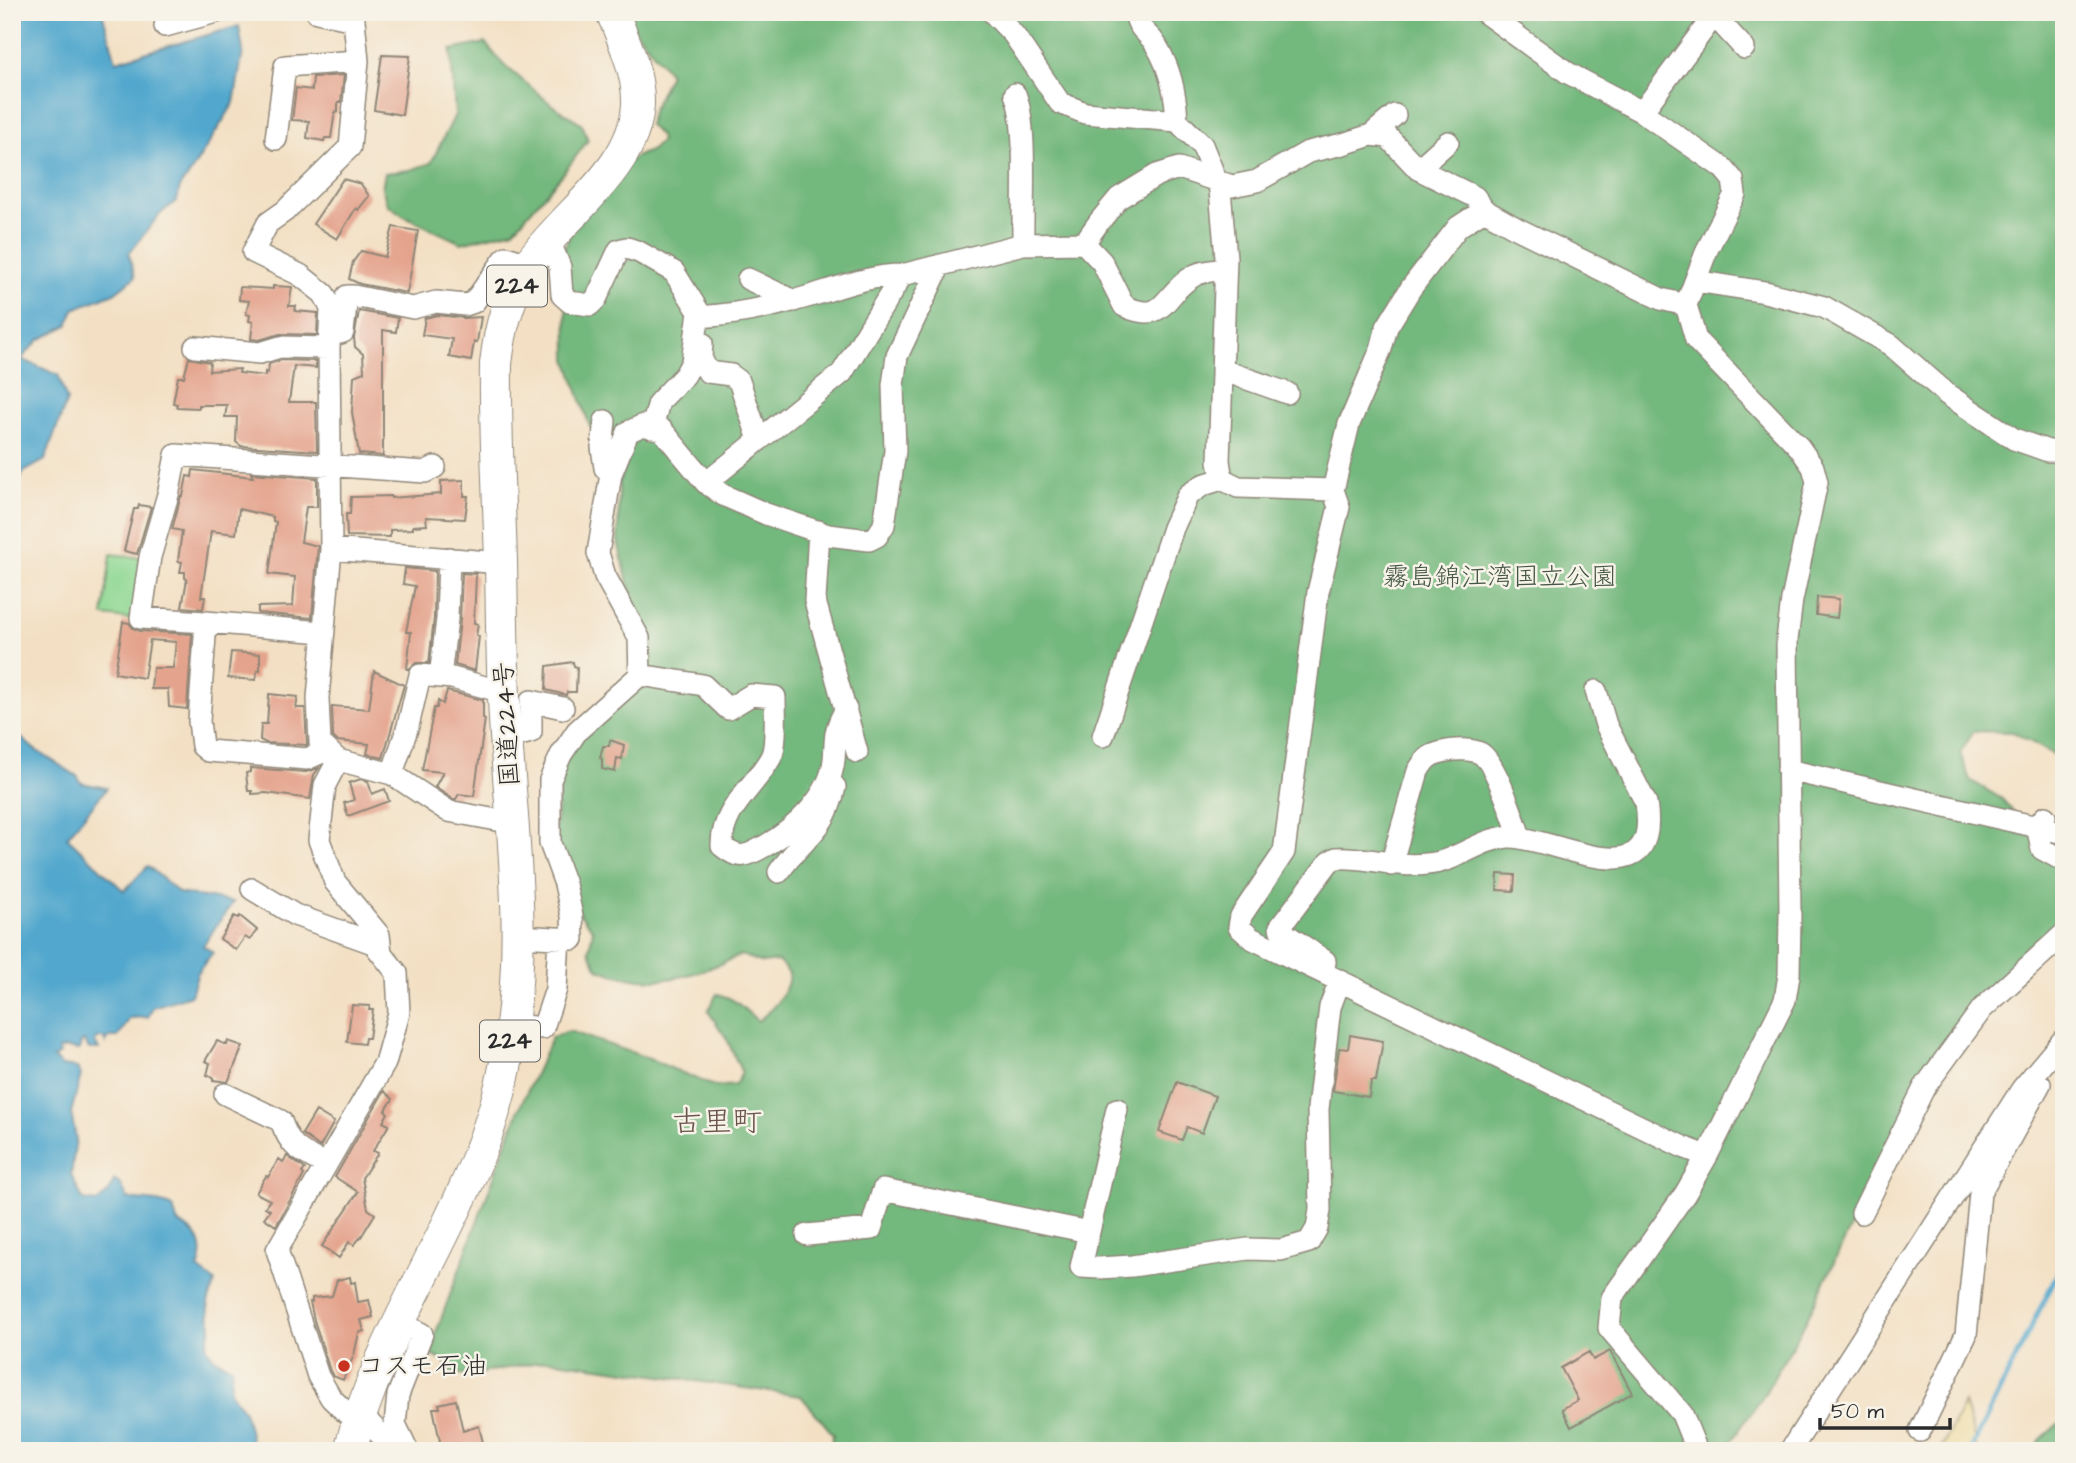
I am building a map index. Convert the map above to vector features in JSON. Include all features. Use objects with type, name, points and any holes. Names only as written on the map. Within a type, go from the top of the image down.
[{"type":"highway","name":"国道224号","points":[[356,1429],[398,1322],[467,1182],[487,1134],[503,1080],[514,1025],[519,936],[503,692],[496,364],[501,327],[510,299],[529,264],[619,160],[634,128],[638,103],[634,75],[612,12]]},
{"type":"street","points":[[164,26],[216,12]]},
{"type":"street","points":[[317,12],[354,20],[358,61],[350,147],[285,211],[268,223],[253,252],[300,275],[324,295],[331,309],[331,549],[317,698],[320,743],[332,755]]},
{"type":"street","points":[[992,12],[1014,34],[1060,103],[1085,113],[1177,121],[1202,145],[1220,190],[1224,228],[1219,461],[1223,479]]},
{"type":"street","points":[[1135,12],[1140,29],[1154,41],[1166,64],[1176,97],[1177,121]]},
{"type":"street","points":[[1484,12],[1568,73],[1642,112],[1723,169],[1733,180],[1734,194],[1707,250],[1686,305],[1696,340],[1799,447],[1813,467],[1817,482],[1792,600],[1787,640],[1790,915],[1789,975],[1785,1000],[1707,1156],[1685,1194],[1612,1298],[1609,1328],[1682,1414],[1697,1451]]},
{"type":"street","points":[[1642,112],[1712,14],[1744,48]]},
{"type":"street","points":[[276,139],[285,66],[358,61]]},
{"type":"street","points":[[1015,94],[1020,105],[1023,244]]},
{"type":"street","points":[[1371,135],[1395,114]]},
{"type":"street","points":[[1084,243],[1119,198],[1157,175],[1179,168],[1232,186],[1257,181],[1308,152],[1371,135],[1388,137],[1418,169],[1475,197],[1484,210],[1516,228],[1661,299],[1686,305]]},
{"type":"street","points":[[1418,169],[1448,142]]},
{"type":"street","points":[[1484,210],[1458,227],[1411,288],[1387,327],[1381,349],[1349,424],[1334,489],[1339,507],[1318,592],[1284,852],[1241,915],[1239,927],[1251,938],[1683,1147],[1707,1156]]},
{"type":"street","points":[[549,240],[560,267],[562,295],[570,302],[590,304],[596,299],[612,261],[619,250],[627,248],[639,251],[674,272],[699,312],[692,362],[685,375],[659,402],[652,428]]},
{"type":"street","points":[[698,323],[794,301],[881,275],[902,275],[1023,244],[1084,243],[1102,262],[1124,306],[1140,313],[1154,312],[1193,275],[1224,269]]},
{"type":"street","points":[[195,348],[260,354],[280,346],[330,342],[343,332],[347,296],[412,308],[436,302],[465,304],[474,302],[506,257],[529,264]]},
{"type":"street","points":[[519,936],[573,939],[572,916],[565,884],[550,843],[550,780],[561,755],[578,731],[640,675],[639,638],[605,576],[598,554],[612,471],[628,432],[643,425],[662,430],[706,483],[723,495],[766,514],[828,535],[869,540],[877,536],[884,525],[895,451],[893,385],[897,356],[940,265]]},
{"type":"street","points":[[706,483],[842,373],[902,275]]},
{"type":"street","points":[[748,279],[794,301]]},
{"type":"street","points":[[1695,281],[1765,292],[1824,307],[1891,345],[1948,396],[2014,439],[2048,451],[2064,451]]},
{"type":"street","points":[[698,323],[704,367],[708,372],[731,375],[739,381],[759,440]]},
{"type":"street","points":[[1222,369],[1287,393]]},
{"type":"street","points":[[605,421],[602,447],[605,468],[612,471]]},
{"type":"street","points":[[323,632],[141,618],[150,558],[176,455],[425,472],[435,467]]},
{"type":"street","points":[[1103,736],[1173,528],[1188,495],[1203,485],[1223,479],[1238,487],[1334,489]]},
{"type":"street","points":[[819,531],[815,601],[857,752]]},
{"type":"street","points":[[331,549],[501,563]]},
{"type":"street","points":[[440,677],[447,619],[449,558]]},
{"type":"street","points":[[206,622],[198,721],[202,746],[208,751],[307,759],[332,755],[392,774],[448,811],[513,823]]},
{"type":"street","points":[[392,774],[408,726],[420,675],[503,692]]},
{"type":"street","points":[[640,675],[703,685],[727,709],[751,695],[775,697],[773,754],[728,817],[722,833],[722,846],[732,855],[746,856],[811,811],[834,763],[834,737],[846,709]]},
{"type":"street","points":[[1117,1109],[1081,1267],[1132,1266],[1248,1249],[1281,1250],[1309,1242],[1317,1228],[1320,1210],[1318,1110],[1331,976],[1325,961],[1281,931],[1280,927],[1329,862],[1343,858],[1391,865],[1429,864],[1446,860],[1496,838],[1520,836],[1581,855],[1609,858],[1638,851],[1644,842],[1648,817],[1646,803],[1606,725],[1596,691]]},
{"type":"street","points":[[506,739],[531,732],[531,701],[563,708]]},
{"type":"street","points":[[1391,865],[1418,771],[1426,758],[1455,749],[1479,753],[1490,763],[1520,836]]},
{"type":"street","points":[[332,755],[325,785],[319,839],[335,882],[379,935],[381,952]]},
{"type":"street","points":[[1788,770],[2064,833]]},
{"type":"street","points":[[779,872],[790,855],[815,833],[831,808],[835,787],[828,780]]},
{"type":"street","points":[[2037,826],[2046,816],[2064,818]]},
{"type":"street","points":[[2037,826],[2042,849],[2064,861]]},
{"type":"street","points":[[252,890],[296,915],[373,943],[397,973],[399,1013],[385,1063],[277,1250],[318,1376],[331,1398],[356,1429],[393,1448],[407,1448],[395,1424],[398,1395],[422,1334],[398,1322]]},
{"type":"street","points":[[1863,1213],[1924,1088],[1982,1009],[2064,934]]},
{"type":"street","points":[[514,1025],[543,1028],[556,989],[559,938]]},
{"type":"street","points":[[1926,1434],[1977,1340],[1966,1335],[1980,1193],[2064,1041]]},
{"type":"street","points":[[1790,1451],[2022,1088],[2064,1041]]},
{"type":"street","points":[[225,1094],[281,1121],[294,1147],[326,1165]]},
{"type":"street","points":[[807,1235],[871,1229],[883,1190],[1089,1232]]},
{"type":"green space","name":"霧島錦江湾国立公園","points":[[626,12],[2064,12],[2064,802],[2055,790],[2056,756],[2013,732],[1974,731],[1960,753],[1970,780],[2002,799],[2064,871],[2064,927],[1995,985],[1934,1054],[1800,1333],[1762,1398],[1724,1451],[829,1451],[833,1434],[801,1396],[549,1360],[466,1376],[450,1372],[444,1361],[428,1354],[520,1107],[552,1037],[569,1031],[642,1056],[716,1087],[735,1085],[742,1073],[727,1039],[708,1011],[717,994],[735,1001],[758,1021],[779,1000],[788,980],[789,973],[778,961],[762,963],[741,955],[688,975],[654,980],[636,979],[598,969],[589,950],[593,930],[579,913],[554,837],[562,769],[572,746],[637,685],[645,632],[633,603],[618,542],[619,482],[629,456],[590,427],[567,359],[564,248],[573,229],[633,158],[652,150],[661,141],[660,136],[649,125],[652,111],[670,74],[634,29]]},
{"type":"green space","points":[[485,43],[503,64],[552,105],[581,123],[588,140],[562,175],[514,230],[461,243],[404,216],[387,204],[382,188],[385,173],[410,170],[431,163],[455,115],[451,50]]},
{"type":"green space","points":[[111,554],[144,558],[136,620],[103,616]]},
{"type":"green space","points":[[2063,1420],[2064,1451],[2032,1451],[2041,1439]]},
{"type":"sand","points":[[1964,1403],[1978,1451],[1940,1451]]},
{"type":"water","points":[[12,12],[102,12],[116,61],[239,26],[243,51],[234,103],[181,184],[176,201],[159,215],[129,254],[135,277],[114,293],[74,309],[68,325],[39,340],[21,359],[58,375],[67,400],[45,460],[24,472],[12,494]]},
{"type":"water","points":[[12,730],[34,749],[77,776],[81,783],[107,788],[67,837],[124,891],[148,866],[179,893],[233,902],[203,946],[213,952],[198,972],[191,995],[153,1007],[148,1017],[130,1018],[118,1037],[109,1037],[106,1043],[103,1038],[96,1038],[95,1043],[99,1049],[89,1049],[84,1041],[79,1050],[58,1050],[60,1054],[53,1058],[62,1066],[77,1068],[81,1075],[71,1113],[76,1138],[71,1175],[83,1200],[97,1202],[109,1192],[114,1180],[121,1185],[127,1198],[173,1207],[177,1222],[191,1231],[199,1241],[202,1253],[198,1269],[215,1282],[208,1303],[211,1328],[206,1347],[214,1358],[232,1367],[230,1391],[245,1413],[251,1439],[245,1451],[12,1451]]},
{"type":"building","points":[[382,55],[410,56],[402,115],[374,110]]},
{"type":"building","points":[[344,75],[341,102],[338,102],[338,112],[335,111],[331,138],[325,138],[324,141],[307,138],[309,121],[292,120],[296,88],[312,90],[313,77]]},
{"type":"building","points":[[343,179],[361,184],[369,196],[358,210],[356,208],[337,239],[313,224]]},
{"type":"building","points":[[393,227],[418,231],[407,293],[360,284],[349,279],[353,262],[361,251],[385,257]]},
{"type":"building","points":[[273,286],[292,287],[289,306],[296,306],[295,311],[318,313],[317,335],[280,334],[259,340],[251,339],[253,322],[249,321],[250,315],[246,314],[249,301],[239,300],[240,287],[273,289]]},
{"type":"building","points":[[359,311],[398,318],[396,332],[383,330],[383,456],[359,454],[352,412],[354,376],[364,372],[363,354],[355,347],[354,338]]},
{"type":"building","points":[[437,315],[481,317],[471,361],[449,357],[452,339],[422,335],[425,318]]},
{"type":"building","points":[[189,358],[210,362],[209,371],[240,369],[239,373],[265,376],[269,364],[282,360],[316,361],[316,368],[294,366],[289,402],[316,402],[317,451],[241,446],[236,442],[237,417],[225,417],[227,405],[176,407],[177,404],[173,403],[178,377],[184,377]]},
{"type":"building","points":[[193,470],[253,477],[251,473],[317,478],[317,507],[306,507],[301,542],[318,546],[312,618],[258,613],[258,607],[293,606],[295,577],[269,574],[276,522],[273,517],[239,509],[236,534],[211,531],[201,597],[205,597],[203,609],[182,607],[187,579],[185,572],[180,572],[182,562],[178,561],[182,531],[172,529],[187,476],[192,477]]},
{"type":"building","points":[[464,480],[464,496],[468,496],[465,519],[426,517],[427,525],[390,530],[390,537],[347,536],[346,514],[350,514],[351,497],[391,498],[441,494],[441,481]]},
{"type":"building","points":[[139,505],[151,507],[137,554],[124,551],[134,509],[138,509]]},
{"type":"building","points":[[405,568],[435,571],[429,663],[416,663],[409,669],[411,632],[406,632],[415,586],[403,584]]},
{"type":"building","points":[[462,573],[476,574],[474,623],[478,624],[476,636],[479,636],[475,671],[455,665]]},
{"type":"building","points":[[1817,597],[1839,599],[1837,618],[1816,615]]},
{"type":"building","points":[[123,622],[140,631],[192,634],[187,709],[169,707],[168,689],[151,689],[153,668],[173,668],[176,642],[150,640],[144,678],[115,673]]},
{"type":"building","points":[[231,652],[260,654],[260,670],[257,671],[256,680],[228,678]]},
{"type":"building","points":[[573,662],[577,667],[576,692],[567,692],[566,695],[546,690],[547,666]]},
{"type":"building","points":[[374,671],[404,685],[383,758],[367,754],[369,744],[337,741],[333,737],[332,706],[369,709]]},
{"type":"building","points":[[447,691],[483,700],[485,719],[474,796],[459,794],[453,799],[435,787],[443,772],[422,770],[434,708],[437,708],[438,701],[443,704]]},
{"type":"building","points":[[269,694],[298,697],[296,708],[305,708],[307,745],[266,743],[260,740],[261,724],[267,724]]},
{"type":"building","points":[[610,740],[624,745],[622,759],[617,758],[615,772],[602,769],[600,758],[603,746],[609,746]]},
{"type":"building","points":[[250,768],[306,772],[319,768],[314,775],[310,799],[266,793],[252,794],[252,791],[248,791],[246,773],[250,772]]},
{"type":"building","points":[[361,779],[368,781],[372,794],[385,789],[389,801],[348,816],[344,803],[354,800],[349,783]]},
{"type":"building","points":[[1498,874],[1515,875],[1514,891],[1497,890]]},
{"type":"building","points":[[234,916],[240,916],[257,930],[250,940],[245,937],[236,950],[220,939]]},
{"type":"building","points":[[352,1005],[370,1006],[369,1010],[373,1010],[369,1038],[365,1038],[364,1044],[347,1042]]},
{"type":"building","points":[[1350,1035],[1383,1041],[1376,1081],[1371,1081],[1369,1097],[1333,1091],[1339,1048],[1348,1049]]},
{"type":"building","points":[[217,1041],[243,1046],[228,1082],[213,1080],[213,1077],[207,1075],[210,1063],[205,1061]]},
{"type":"building","points":[[1177,1082],[1215,1096],[1202,1133],[1187,1127],[1182,1140],[1159,1132]]},
{"type":"building","points":[[384,1091],[393,1099],[385,1111],[388,1113],[383,1122],[389,1125],[373,1151],[378,1153],[362,1178],[368,1209],[375,1214],[361,1237],[354,1245],[349,1242],[339,1258],[322,1246],[358,1192],[335,1177]]},
{"type":"building","points":[[316,1111],[334,1122],[320,1147],[302,1134]]},
{"type":"building","points":[[287,1156],[305,1169],[276,1226],[264,1218],[270,1210],[265,1207],[270,1200],[256,1193],[279,1159],[283,1162]]},
{"type":"building","points":[[350,1277],[351,1283],[355,1282],[358,1302],[369,1300],[373,1317],[361,1320],[364,1331],[359,1333],[354,1355],[343,1380],[333,1376],[330,1371],[310,1302],[312,1298],[332,1296],[337,1280]]},
{"type":"building","points":[[1610,1351],[1632,1393],[1571,1427],[1562,1409],[1578,1400],[1561,1368],[1589,1352],[1593,1360]]},
{"type":"building","points":[[456,1400],[463,1431],[479,1426],[485,1451],[442,1451],[433,1408],[440,1408],[439,1404]]},
{"type":"waterway","points":[[1970,1451],[2064,1260]]},
{"type":"place","name":"コスモ石油","points":[[344,1366]]},
{"type":"district","name":"古里町","points":[[717,1122]]}]
